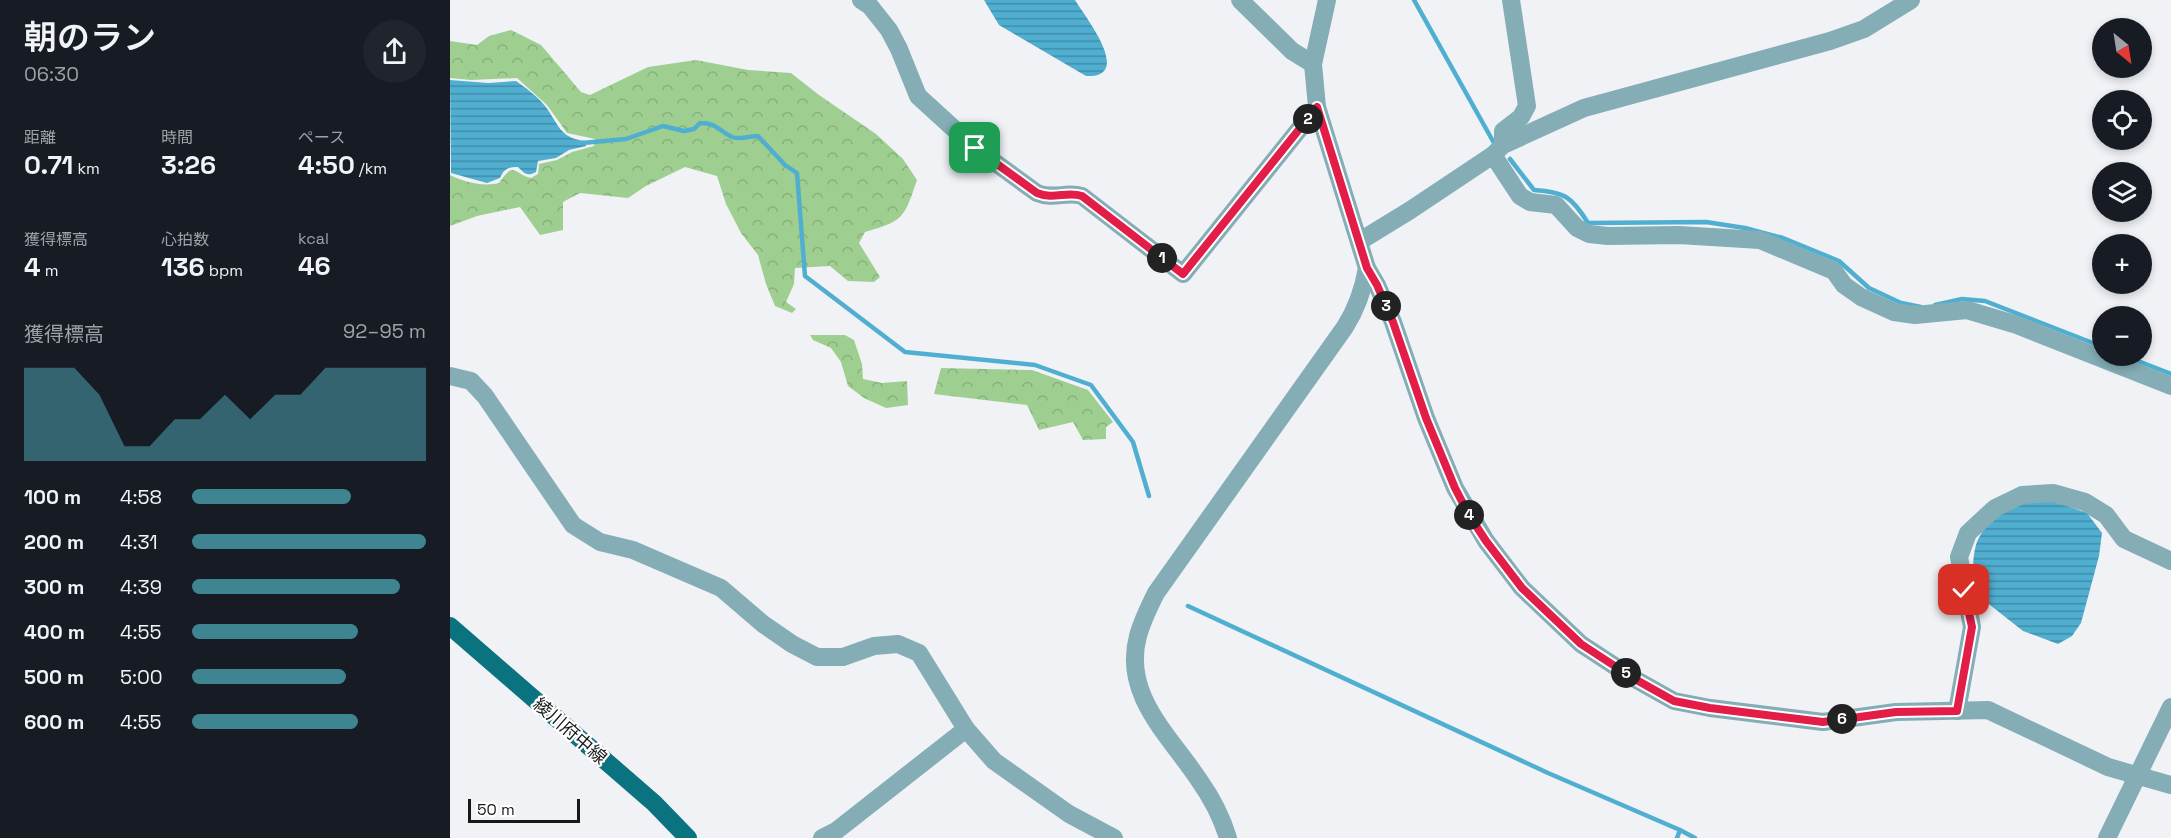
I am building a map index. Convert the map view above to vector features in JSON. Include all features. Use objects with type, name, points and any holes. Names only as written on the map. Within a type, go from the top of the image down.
[{"type":"main road","name":"綾川府中線","points":[[450,626],[654,804],[688,838]]},
{"type":"street","points":[[861,0],[870,6],[889,30],[918,96],[975,148],[1037,193],[1048,198],[1074,194],[1082,196],[1183,274],[1317,107]]},
{"type":"street","points":[[1240,0],[1292,51],[1313,64]]},
{"type":"street","points":[[1327,0],[1313,64],[1317,107],[1367,268],[1389,313],[1426,418],[1455,488],[1486,541],[1522,588],[1581,644],[1633,678],[1674,701],[1710,708],[1823,722],[1896,712],[1988,710],[2108,767],[2171,784]]},
{"type":"street","points":[[1511,0],[1527,106],[1521,117],[1503,131],[1498,150],[1520,196],[1530,202],[1556,205],[1577,228],[1589,234],[1679,235],[1760,240],[1834,271],[1844,285],[1862,297],[1894,312],[1915,315],[1967,310],[2014,324],[2171,386]]},
{"type":"street","points":[[1360,241],[1409,211],[1498,150],[1584,108],[1830,41],[1864,29],[1911,0]]},
{"type":"street","points":[[1228,838],[1209,795],[1157,725],[1140,693],[1135,658],[1137,638],[1144,616],[1156,593],[1345,327],[1364,291],[1367,268]]},
{"type":"street","points":[[450,376],[454,375],[471,381],[485,396],[573,525],[600,542],[633,550],[721,588],[773,631],[817,657],[843,657],[874,646],[898,644],[919,653],[966,729],[994,761],[1068,814],[1114,838]]},
{"type":"street","points":[[1957,711],[1972,627],[1959,557],[1968,533],[1995,508],[2022,495],[2053,493],[2085,502],[2106,515],[2124,539],[2171,561]]},
{"type":"street","points":[[2107,838],[2171,707]]},
{"type":"street","points":[[822,838],[837,831],[966,729]]},
{"type":"green space","points":[[511,30],[541,45],[581,92],[590,95],[648,67],[696,60],[748,70],[791,73],[876,134],[903,159],[917,180],[909,203],[901,216],[888,225],[865,232],[859,243],[880,277],[874,282],[848,281],[830,266],[795,268],[794,284],[786,302],[796,309],[792,313],[775,306],[758,255],[741,233],[726,204],[717,176],[685,167],[646,186],[628,198],[580,193],[563,202],[563,230],[540,235],[520,207],[477,216],[450,226],[450,175],[467,182],[480,184],[499,183],[511,170],[531,178],[538,174],[539,164],[594,146],[595,139],[567,133],[547,105],[517,78],[471,80],[450,78],[450,41],[477,45],[489,36]]},
{"type":"green space","points":[[810,335],[845,335],[854,340],[862,364],[863,379],[882,383],[907,381],[908,405],[886,408],[864,398],[848,386],[841,362],[831,348],[813,340]]},
{"type":"green space","points":[[941,368],[1032,370],[1088,390],[1113,422],[1106,427],[1106,439],[1083,440],[1073,422],[1039,430],[1027,405],[934,394]]},
{"type":"water","points":[[984,0],[1075,0],[1103,46],[1107,58],[1106,68],[1100,74],[1086,76],[999,25]]},
{"type":"water","points":[[450,80],[488,83],[516,81],[542,102],[560,129],[570,137],[585,141],[586,146],[569,150],[556,158],[538,161],[536,172],[526,174],[518,167],[512,167],[507,169],[500,178],[487,183],[451,173]]},
{"type":"water","points":[[2040,496],[2087,513],[2102,533],[2099,556],[2081,623],[2072,636],[2058,644],[2023,631],[1990,605],[1974,588],[1973,561],[1976,545],[1992,515]]},
{"type":"waterway","points":[[1414,0],[1494,143]]},
{"type":"waterway","points":[[582,143],[626,139],[663,126],[684,131],[694,129],[700,123],[714,126],[735,138],[758,136],[785,165],[797,173],[805,276],[905,352],[1035,365],[1091,385],[1133,442],[1149,496]]},
{"type":"waterway","points":[[1510,159],[1534,190],[1553,192],[1567,198],[1577,207],[1588,223],[1706,222],[1745,228],[1783,238],[1839,261],[1869,288],[1901,303],[1921,307]]},
{"type":"waterway","points":[[1935,305],[1962,299],[1985,301],[2092,343]]},
{"type":"waterway","points":[[2151,366],[2171,374]]},
{"type":"waterway","points":[[1188,606],[1548,773],[1680,830],[1677,838]]},
{"type":"waterway","points":[[1680,830],[1695,838]]},
{"type":"route","points":[[975,148],[1037,193],[1048,198],[1074,194],[1082,196],[1183,274],[1317,107],[1367,268],[1393,322],[1426,418],[1455,488],[1469,515],[1522,588],[1581,644],[1633,678],[1674,701],[1710,708],[1823,722],[1896,712],[1957,711],[1972,627],[1964,590]]}]
